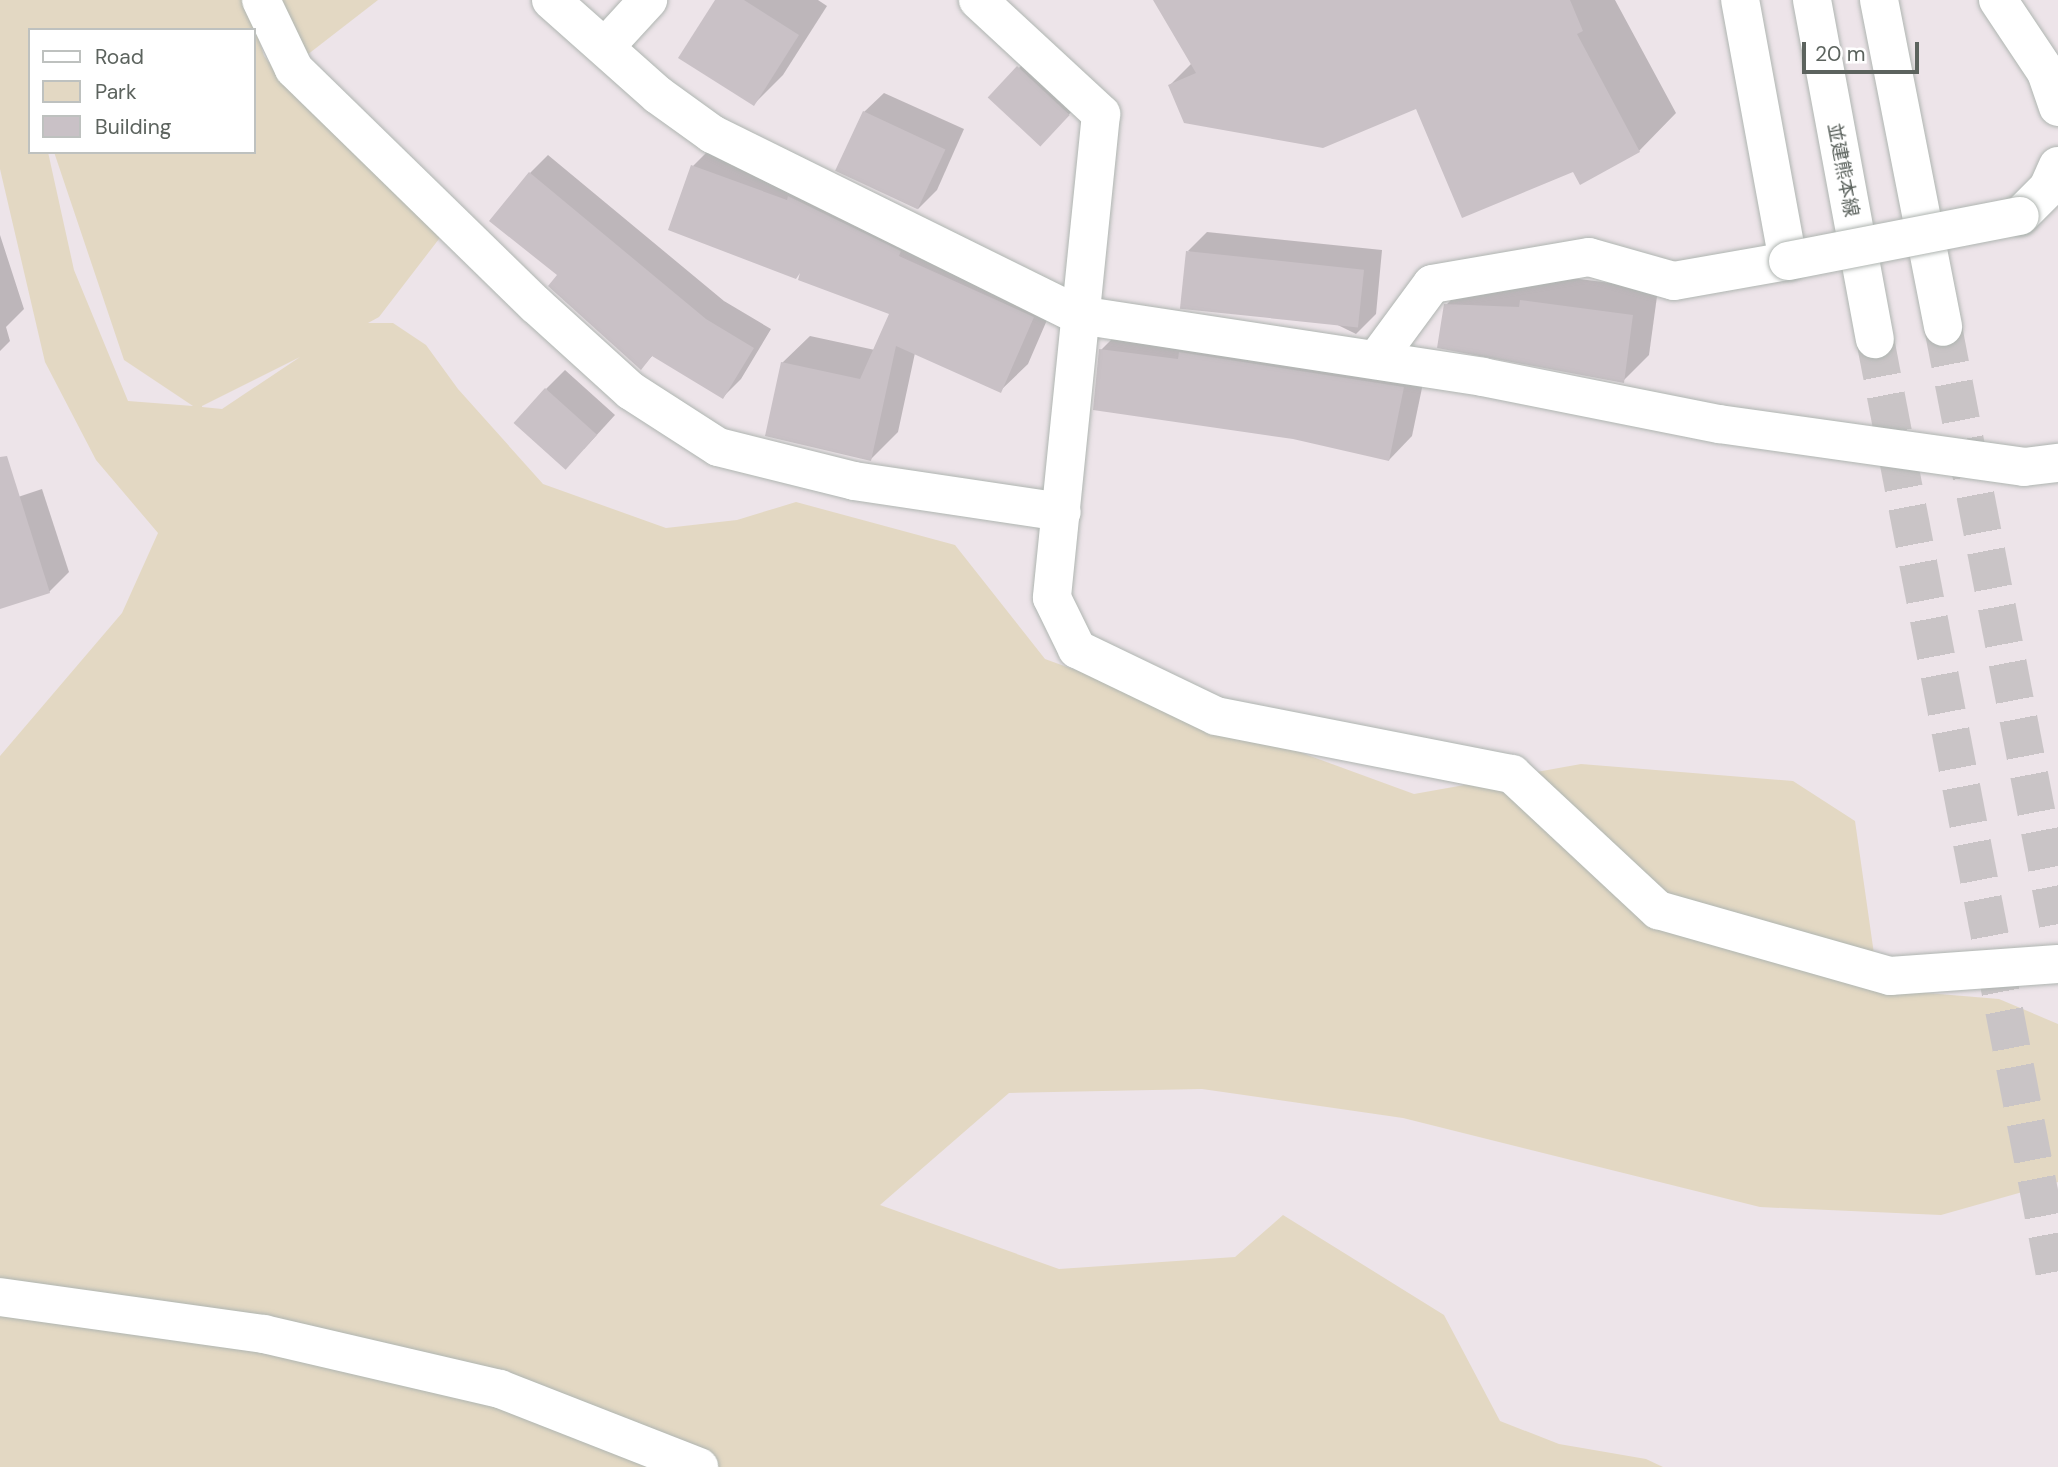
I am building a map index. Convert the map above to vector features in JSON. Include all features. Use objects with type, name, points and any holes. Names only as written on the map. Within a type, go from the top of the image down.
[{"type":"street","points":[[261,0],[294,69],[536,305],[631,391],[685,426],[718,447],[854,481],[1062,512]]},
{"type":"street","points":[[551,0],[658,95],[712,134],[1079,315],[1376,360],[1719,424],[2024,467],[2058,463]]},
{"type":"street","points":[[605,47],[648,0]]},
{"type":"street","points":[[978,0],[1101,114],[1052,598],[1077,649],[1216,716],[1513,774],[1658,910],[1890,976],[2058,964]]},
{"type":"street","points":[[1740,0],[1788,261]]},
{"type":"street","name":"並建熊本線","points":[[1812,0],[1875,339]]},
{"type":"street","points":[[1880,0],[1943,327]]},
{"type":"street","points":[[1998,0],[2046,72],[2058,107]]},
{"type":"street","points":[[1376,360],[1432,284],[1589,257],[1674,281],[1788,261],[2020,216],[2048,188],[2058,166]]},
{"type":"street","points":[[0,1297],[264,1334],[500,1389],[699,1467]]},
{"type":"green space","points":[[0,0],[247,0],[256,28],[28,28],[28,154],[48,154],[74,270],[128,401],[193,406],[124,360],[55,154],[256,154],[256,30],[264,56],[297,99],[442,235],[379,317],[368,323],[393,323],[426,345],[458,389],[543,484],[666,528],[737,520],[796,502],[955,545],[1045,659],[1414,794],[1581,764],[1793,781],[1855,821],[1879,989],[1999,999],[2058,1024],[2058,1182],[1941,1215],[1760,1207],[1403,1118],[1202,1089],[1009,1093],[880,1205],[1059,1269],[1235,1257],[1283,1215],[1444,1315],[1500,1421],[1559,1444],[1646,1459],[1663,1467],[0,1467],[0,756],[122,613],[158,533],[96,460],[45,362],[0,169]],"holes":[[[300,357],[222,409],[202,406]]]},
{"type":"green space","points":[[279,0],[378,0],[307,55]]},
{"type":"building","points":[[715,0],[744,0],[799,35],[754,106],[678,58]]},
{"type":"building","points":[[1153,0],[1570,0],[1583,31],[1577,34],[1640,152],[1580,185],[1573,172],[1462,218],[1416,109],[1323,148],[1184,123],[1168,85],[1196,73]]},
{"type":"building","points":[[1017,66],[1070,115],[1040,147],[988,97]]},
{"type":"building","points":[[863,111],[945,149],[918,209],[835,171]]},
{"type":"building","points":[[691,165],[787,200],[788,196],[901,251],[899,256],[1034,317],[1001,393],[896,346],[871,461],[765,436],[781,362],[860,379],[889,314],[798,280],[800,273],[796,279],[668,230]]},
{"type":"building","points":[[529,172],[706,319],[754,348],[723,399],[652,356],[641,370],[548,286],[557,275],[489,221]]},
{"type":"building","points":[[1186,251],[1364,270],[1358,327],[1180,309]]},
{"type":"building","points":[[1520,300],[1633,315],[1624,383],[1437,348],[1444,304],[1519,307]]},
{"type":"building","points":[[1099,349],[1178,359],[1179,352],[1404,387],[1389,461],[1293,439],[1093,410]]},
{"type":"building","points":[[545,388],[597,435],[566,470],[514,423]]},
{"type":"building","points":[[7,456],[50,593],[0,609],[0,457]]},
{"type":"tunnel","points":[[1943,327],[2058,925]]},
{"type":"tunnel","points":[[1875,339],[2058,1290]]}]
